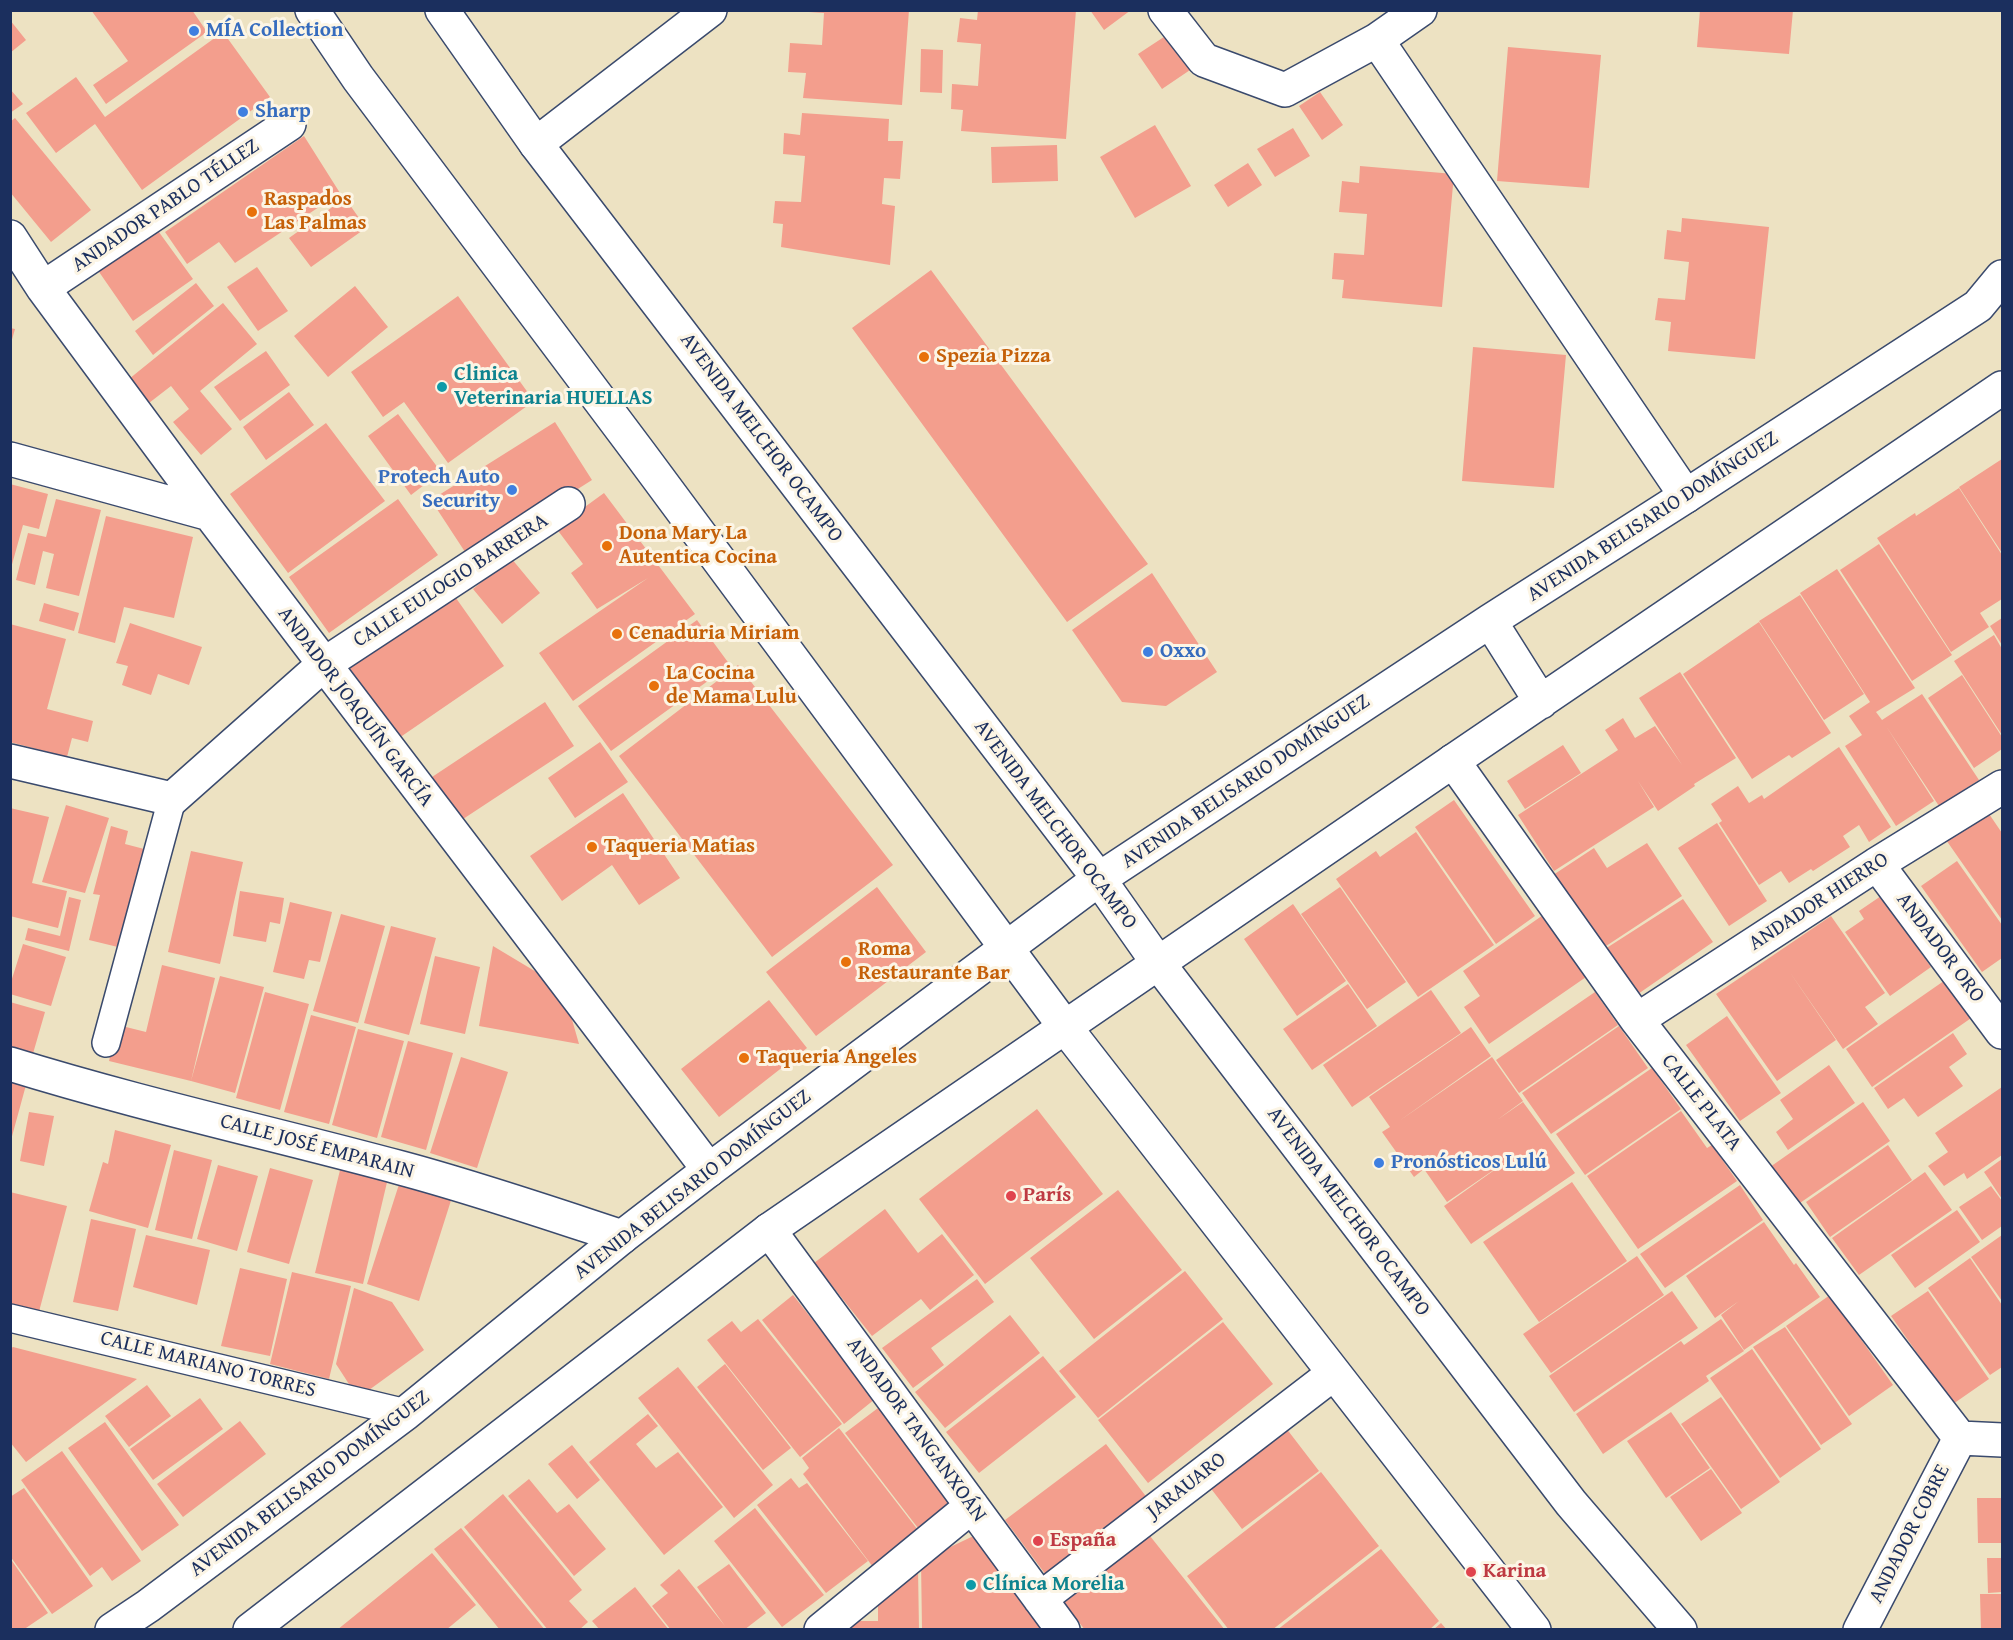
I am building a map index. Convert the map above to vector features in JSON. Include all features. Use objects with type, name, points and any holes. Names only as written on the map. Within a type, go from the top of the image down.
[{"type":"street","points":[[312,10],[358,78],[642,455],[1065,1027],[1333,1374],[1534,1629]]},
{"type":"street","name":"AVENIDA MELCHOR OCAMPO","points":[[442,10],[536,144],[1099,879],[1158,963],[1571,1503],[1680,1629]]},
{"type":"street","points":[[536,144],[710,10]]},
{"type":"street","points":[[1166,10],[1204,60],[1285,90],[1377,40],[1420,10]]},
{"type":"street","points":[[1377,40],[1686,496]]},
{"type":"street","name":"ANDADOR PABLO TÉLLEZ","points":[[43,288],[289,124]]},
{"type":"street","name":"ANDADOR JOAQUÍN GARCÍA","points":[[10,237],[43,288],[323,665],[709,1170]]},
{"type":"street","name":"AVENIDA BELISARIO DOMÍNGUEZ","points":[[112,1629],[158,1599],[406,1413],[622,1237],[1099,879],[1490,621],[1978,306],[2002,277]]},
{"type":"street","points":[[250,1629],[769,1230],[2002,388]]},
{"type":"street","points":[[10,459],[210,514]]},
{"type":"street","name":"CALLE EULOGIO BARRERA","points":[[172,798],[323,665],[568,504]]},
{"type":"street","points":[[1490,621],[1541,702]]},
{"type":"street","points":[[10,760],[172,798]]},
{"type":"street","name":"CALLE PLATA","points":[[1453,761],[1637,1020],[1960,1438]]},
{"type":"street","name":"ANDADOR HIERRO","points":[[1637,1020],[1877,864],[2002,787]]},
{"type":"street","name":"ANDADOR ORO","points":[[1877,864],[2002,1032]]},
{"type":"street","name":"CALLE JOSÉ EMPARAIN","points":[[10,1064],[91,1089],[404,1169],[530,1206],[622,1237]]},
{"type":"street","name":"ANDADOR TANGANXOÁN","points":[[769,1230],[1063,1629]]},
{"type":"street","name":"JARAUARO","points":[[1040,1599],[1333,1374]]},
{"type":"street","points":[[1960,1438],[2002,1440]]},
{"type":"street","name":"ANDADOR COBRE","points":[[1860,1629],[1960,1438]]},
{"type":"street","points":[[821,1629],[972,1506]]},
{"type":"lane","points":[[106,1043],[172,798]]},
{"type":"lane","name":"CALLE MARIANO TORRES","points":[[10,1318],[406,1413]]},
{"type":"building","points":[[91,10],[192,10],[207,32],[106,104],[93,85],[128,61]]},
{"type":"building","points":[[810,10],[909,10],[902,105],[803,98],[806,73],[788,72],[790,43],[822,45],[824,13],[809,12]]},
{"type":"building","points":[[978,10],[1076,10],[1066,139],[961,131],[963,110],[951,109],[952,84],[978,86],[981,44],[957,42],[960,18],[977,20]]},
{"type":"building","points":[[1090,10],[1131,10],[1104,30]]},
{"type":"building","points":[[1700,10],[1793,10],[1789,54],[1697,47]]},
{"type":"building","points":[[10,20],[26,40],[10,53]]},
{"type":"building","points":[[223,32],[270,97],[142,190],[95,124],[56,153],[26,113],[76,77],[105,117]]},
{"type":"building","points":[[1170,33],[1193,68],[1162,89],[1138,54]]},
{"type":"building","points":[[1508,47],[1601,55],[1589,188],[1497,181]]},
{"type":"building","points":[[921,49],[943,50],[942,93],[920,92]]},
{"type":"building","points":[[10,89],[23,104],[10,113]]},
{"type":"building","points":[[1320,92],[1343,125],[1322,140],[1299,106]]},
{"type":"building","points":[[802,113],[889,119],[888,141],[903,141],[900,179],[884,178],[882,204],[895,206],[890,265],[781,247],[783,224],[773,223],[775,201],[801,202],[805,156],[783,154],[784,133],[800,135]]},
{"type":"building","points":[[15,118],[91,210],[51,242],[10,192],[10,122]]},
{"type":"building","points":[[1155,125],[1191,186],[1135,218],[1100,157]]},
{"type":"building","points":[[1293,128],[1310,156],[1275,177],[1257,149]]},
{"type":"building","name":"Raspados Las Palmas","points":[[304,136],[340,193],[235,263],[219,242],[187,264],[165,232]]},
{"type":"building","points":[[1057,145],[1058,181],[992,183],[991,147]]},
{"type":"building","points":[[1248,163],[1262,185],[1228,207],[1214,185]]},
{"type":"building","points":[[1360,166],[1454,174],[1442,307],[1342,298],[1344,280],[1332,279],[1334,253],[1364,255],[1367,214],[1339,212],[1342,181],[1359,183]]},
{"type":"building","points":[[345,198],[366,228],[311,267],[289,238]]},
{"type":"building","points":[[1682,218],[1769,227],[1755,359],[1668,351],[1671,322],[1655,320],[1658,298],[1685,300],[1689,262],[1664,259],[1667,230],[1681,232]]},
{"type":"building","points":[[156,228],[193,279],[133,321],[97,269]]},
{"type":"building","points":[[257,267],[288,311],[258,331],[227,287]]},
{"type":"building","points":[[931,270],[1148,564],[1067,622],[852,328]]},
{"type":"building","points":[[196,283],[214,306],[153,355],[135,331]]},
{"type":"building","points":[[355,286],[388,327],[328,377],[294,336]]},
{"type":"building","name":"Clinica Veterinaria HUELLAS","points":[[458,296],[534,401],[448,463],[404,402],[383,417],[351,372]]},
{"type":"building","points":[[223,303],[257,344],[200,391],[232,429],[201,455],[173,422],[189,409],[171,386],[149,403],[129,379]]},
{"type":"building","points":[[10,328],[15,329],[11,343],[10,342]]},
{"type":"building","points":[[1473,347],[1566,355],[1554,488],[1462,481]]},
{"type":"building","points":[[266,351],[290,385],[240,421],[214,387]]},
{"type":"building","points":[[289,392],[314,425],[266,460],[243,427]]},
{"type":"building","points":[[398,414],[441,472],[411,495],[368,436]]},
{"type":"building","name":"Protech Auto Security","points":[[555,422],[592,480],[469,558],[431,500]]},
{"type":"building","points":[[326,423],[385,501],[288,573],[230,494]]},
{"type":"building","points":[[2002,459],[2002,553],[1959,487]]},
{"type":"building","points":[[10,484],[48,494],[39,529],[23,525],[11,568]]},
{"type":"building","points":[[1959,488],[2002,555],[2002,599],[1980,613],[1989,627],[1951,652],[1877,538]]},
{"type":"building","points":[[604,493],[695,614],[573,701],[539,653],[648,578],[597,609],[571,573],[583,564],[556,528]]},
{"type":"building","points":[[56,499],[101,510],[79,596],[46,588],[54,554],[43,551],[35,585],[16,580],[28,533],[46,537]]},
{"type":"building","points":[[398,499],[438,555],[329,633],[289,577]]},
{"type":"building","points":[[106,516],[193,537],[174,618],[124,607],[115,643],[78,633]]},
{"type":"building","points":[[1879,544],[1952,655],[1912,681],[1840,570]]},
{"type":"building","points":[[511,558],[540,593],[502,624],[473,589]]},
{"type":"building","points":[[1837,569],[1915,688],[1876,712],[1882,720],[1922,694],[1979,780],[1939,806],[1886,726],[1934,801],[1896,826],[1845,746],[1862,735],[1849,716],[1870,702],[1800,593]]},
{"type":"building","points":[[1152,573],[1217,672],[1166,706],[1122,702],[1072,630]]},
{"type":"building","points":[[451,591],[504,666],[399,738],[346,663]]},
{"type":"building","points":[[1800,595],[1864,694],[1824,720],[1759,621]]},
{"type":"building","points":[[44,603],[79,613],[74,631],[39,621]]},
{"type":"building","points":[[2002,618],[2002,645],[1990,626]]},
{"type":"building","name":"La Cocina de Mama Lulu","points":[[697,620],[730,665],[611,751],[578,706]]},
{"type":"building","points":[[1759,622],[1831,733],[1792,758],[1789,755],[1752,779],[1683,674]]},
{"type":"building","points":[[130,623],[202,647],[189,685],[158,674],[151,695],[122,685],[128,666],[116,663]]},
{"type":"building","points":[[10,624],[66,639],[47,709],[93,721],[88,742],[72,738],[67,757],[10,742]]},
{"type":"building","points":[[1994,635],[2002,649],[2002,735],[1954,661]]},
{"type":"building","points":[[738,665],[893,865],[772,957],[619,756]]},
{"type":"building","points":[[1680,672],[1736,758],[1694,784],[1695,786],[1658,811],[1638,781],[1654,807],[1554,871],[1518,815],[1618,750],[1605,730],[1623,718],[1635,738],[1655,726],[1682,765],[1639,698]]},
{"type":"building","points":[[1962,675],[2002,737],[2002,749],[1974,768],[1928,698]]},
{"type":"building","points":[[545,702],[574,746],[457,823],[429,779]]},
{"type":"building","points":[[600,742],[628,782],[575,818],[548,778]]},
{"type":"building","points":[[1563,745],[1581,773],[1525,809],[1507,781]]},
{"type":"building","points":[[1839,747],[1891,827],[1869,842],[1859,825],[1843,836],[1850,847],[1813,871],[1811,869],[1789,883],[1781,871],[1759,885],[1719,823],[1722,821],[1711,804],[1738,786],[1749,803],[1762,795],[1764,799]]},
{"type":"building","name":"Taqueria Matias","points":[[623,793],[680,878],[639,905],[612,865],[562,901],[530,856]]},
{"type":"building","points":[[1454,800],[1535,916],[1496,944],[1415,827]]},
{"type":"building","points":[[66,805],[109,818],[85,893],[42,882]]},
{"type":"building","points":[[10,808],[49,817],[32,883],[67,891],[58,928],[10,916]]},
{"type":"building","points":[[1985,808],[2002,833],[2002,920],[1944,837]]},
{"type":"building","points":[[1717,823],[1767,901],[1729,926],[1678,848]]},
{"type":"building","points":[[111,826],[128,831],[125,844],[148,850],[122,948],[89,940],[100,895],[93,894]]},
{"type":"building","points":[[1416,832],[1494,945],[1418,997],[1336,879],[1376,851],[1380,857]]},
{"type":"building","points":[[1647,843],[1682,896],[1603,948],[1547,879],[1594,848],[1607,868]]},
{"type":"building","points":[[191,851],[243,862],[220,964],[168,952]]},
{"type":"building","points":[[1957,861],[2002,925],[2002,958],[1982,972],[1921,886]]},
{"type":"building","name":"Roma Restaurante Bar","points":[[877,887],[926,952],[816,1036],[766,972]]},
{"type":"building","points":[[1340,887],[1406,982],[1367,1009],[1301,914]]},
{"type":"building","points":[[240,891],[284,898],[280,924],[270,922],[266,942],[233,936]]},
{"type":"building","points":[[1881,896],[1931,967],[1890,996],[1845,932],[1864,919],[1859,911]]},
{"type":"building","points":[[69,897],[81,900],[69,951],[25,940],[28,928],[60,936]]},
{"type":"building","points":[[1683,899],[1713,942],[1638,994],[1605,949]]},
{"type":"building","points":[[290,902],[332,912],[320,962],[309,960],[304,979],[273,972]]},
{"type":"building","points":[[1293,904],[1346,981],[1297,1016],[1244,939]]},
{"type":"building","points":[[1546,913],[1589,975],[1489,1044],[1464,1007],[1480,996],[1463,971]]},
{"type":"building","points":[[341,914],[385,926],[358,1023],[313,1011]]},
{"type":"building","points":[[1831,916],[1885,993],[1865,1007],[1878,1024],[1843,1049],[1789,971],[1836,1040],[1777,1081],[1716,994]]},
{"type":"building","points":[[391,926],[436,938],[409,1035],[364,1023]]},
{"type":"building","points":[[23,944],[66,957],[51,1006],[10,994],[10,985]]},
{"type":"building","points":[[493,946],[563,988],[579,1044],[479,1026]]},
{"type":"building","points":[[435,956],[480,967],[465,1034],[420,1024]]},
{"type":"building","points":[[162,965],[215,978],[191,1081],[109,1061],[118,1025],[146,1032]]},
{"type":"building","points":[[220,976],[264,987],[235,1093],[191,1081]]},
{"type":"building","points":[[1951,976],[1977,1014],[1872,1087],[1846,1049]]},
{"type":"building","points":[[1348,984],[1377,1026],[1312,1070],[1283,1029]]},
{"type":"building","points":[[1431,990],[1461,1033],[1352,1107],[1323,1065]]},
{"type":"building","points":[[265,992],[309,1004],[280,1110],[236,1098]]},
{"type":"building","points":[[1595,992],[1618,1025],[1519,1093],[1496,1060]]},
{"type":"building","name":"Taqueria Angeles","points":[[769,1000],[807,1048],[719,1117],[681,1069]]},
{"type":"building","points":[[10,1002],[45,1012],[32,1057],[10,1050]]},
{"type":"building","points":[[311,1015],[356,1027],[329,1124],[284,1112]]},
{"type":"building","points":[[1727,1016],[1781,1093],[1740,1121],[1686,1045]]},
{"type":"building","points":[[1619,1026],[1648,1068],[1551,1134],[1522,1093]]},
{"type":"building","points":[[1471,1027],[1491,1056],[1399,1121],[1492,1057],[1523,1101],[1497,1120],[1523,1102],[1575,1173],[1471,1244],[1444,1206],[1514,1156],[1447,1202],[1424,1169],[1414,1177],[1382,1132],[1390,1127],[1369,1097]]},
{"type":"building","points":[[358,1029],[404,1041],[377,1138],[332,1125]]},
{"type":"building","points":[[1953,1033],[1967,1054],[1949,1067],[1963,1086],[1918,1117],[1904,1098],[1888,1109],[1874,1088]]},
{"type":"building","points":[[408,1041],[453,1053],[426,1150],[381,1137]]},
{"type":"building","points":[[461,1057],[508,1072],[477,1168],[430,1153]]},
{"type":"building","points":[[1829,1065],[1855,1103],[1788,1150],[1776,1132],[1793,1119],[1780,1100]]},
{"type":"building","points":[[1652,1068],[1681,1109],[1585,1175],[1556,1134]]},
{"type":"building","points":[[10,1081],[26,1085],[11,1140],[10,1140]]},
{"type":"building","points":[[2002,1087],[2002,1155],[1967,1179],[1964,1173],[1944,1186],[1928,1166],[1948,1152],[1935,1133]]},
{"type":"building","points":[[1863,1102],[1890,1141],[1797,1205],[1770,1167]]},
{"type":"building","name":"París","points":[[1037,1109],[1103,1194],[985,1284],[919,1199]]},
{"type":"building","points":[[1681,1111],[1707,1148],[1712,1145],[1737,1181],[1638,1249],[1587,1176]]},
{"type":"building","points":[[29,1112],[54,1116],[44,1166],[20,1161]]},
{"type":"building","points":[[115,1130],[171,1145],[148,1228],[89,1211],[103,1162],[108,1164]]},
{"type":"building","points":[[1888,1145],[1912,1180],[1830,1237],[1806,1202]]},
{"type":"building","points":[[174,1150],[212,1160],[192,1239],[155,1230]]},
{"type":"building","points":[[2002,1159],[2002,1199],[1984,1172]]},
{"type":"building","points":[[218,1165],[258,1176],[237,1251],[197,1239]]},
{"type":"building","points":[[341,1166],[388,1178],[363,1284],[315,1273]]},
{"type":"building","points":[[270,1168],[313,1180],[289,1264],[247,1252]]},
{"type":"building","points":[[1925,1172],[1952,1210],[1859,1275],[1832,1238]]},
{"type":"building","points":[[402,1175],[454,1191],[419,1301],[367,1284]]},
{"type":"building","points":[[1572,1182],[1627,1261],[1539,1322],[1483,1242]]},
{"type":"building","points":[[1740,1185],[1763,1220],[1665,1288],[1640,1254]]},
{"type":"building","points":[[1991,1186],[2002,1201],[2002,1226],[1982,1240],[1959,1207]]},
{"type":"building","points":[[1118,1190],[1182,1270],[1094,1339],[1030,1258]]},
{"type":"building","points":[[10,1192],[67,1206],[36,1323],[10,1316]]},
{"type":"building","points":[[885,1209],[918,1253],[942,1234],[974,1275],[930,1310],[921,1299],[872,1336],[814,1263]]},
{"type":"building","points":[[1957,1210],[1980,1242],[1915,1288],[1891,1255]]},
{"type":"building","points":[[91,1219],[136,1229],[118,1311],[73,1302]]},
{"type":"building","points":[[1764,1222],[1820,1297],[1744,1350],[1721,1315],[1739,1301],[1715,1318],[1686,1276]]},
{"type":"building","points":[[146,1235],[210,1250],[197,1305],[133,1287]]},
{"type":"building","points":[[2002,1235],[2002,1301],[1971,1257]]},
{"type":"building","points":[[1637,1256],[1664,1295],[1551,1373],[1523,1334]]},
{"type":"building","points":[[1970,1258],[2002,1305],[2002,1367],[1990,1375],[1928,1288]]},
{"type":"building","points":[[240,1268],[287,1279],[270,1356],[221,1346]]},
{"type":"building","points":[[1185,1271],[1223,1319],[1098,1418],[1059,1371]]},
{"type":"building","points":[[292,1272],[351,1286],[329,1379],[270,1364]]},
{"type":"building","points":[[977,1279],[994,1302],[931,1348],[944,1365],[913,1388],[882,1348]]},
{"type":"building","points":[[354,1288],[392,1302],[424,1350],[358,1398],[336,1364]]},
{"type":"building","points":[[1672,1291],[1698,1328],[1574,1412],[1549,1376]]},
{"type":"building","points":[[1928,1291],[1989,1379],[1953,1404],[1891,1316]]},
{"type":"building","points":[[793,1295],[875,1399],[844,1424],[762,1320]]},
{"type":"building","points":[[1830,1295],[1893,1385],[1849,1416],[1786,1326]]},
{"type":"building","points":[[1010,1315],[1040,1353],[945,1428],[915,1392]]},
{"type":"building","points":[[758,1319],[842,1424],[800,1457],[707,1340],[732,1321],[741,1332]]},
{"type":"building","points":[[1721,1319],[1744,1351],[1706,1376],[1709,1381],[1603,1454],[1576,1414],[1681,1341],[1684,1345]]},
{"type":"building","points":[[1223,1322],[1273,1384],[1148,1483],[1098,1420]]},
{"type":"building","points":[[1785,1327],[1852,1424],[1821,1445],[1753,1347]]},
{"type":"building","points":[[13,1347],[137,1379],[26,1462],[10,1442],[10,1349]]},
{"type":"building","points":[[1752,1349],[1821,1449],[1780,1478],[1710,1378]]},
{"type":"building","points":[[1043,1356],[1076,1397],[979,1473],[946,1432]]},
{"type":"building","points":[[725,1364],[791,1448],[763,1470],[697,1387]]},
{"type":"building","points":[[678,1367],[773,1485],[734,1518],[638,1398]]},
{"type":"building","points":[[147,1385],[171,1416],[129,1447],[105,1416]]},
{"type":"building","points":[[1721,1397],[1780,1482],[1741,1509],[1681,1424]]},
{"type":"building","points":[[200,1398],[223,1429],[153,1480],[130,1449]]},
{"type":"building","points":[[878,1408],[954,1504],[921,1532],[845,1433]]},
{"type":"building","points":[[1671,1412],[1710,1468],[1666,1498],[1627,1441]]},
{"type":"building","points":[[648,1414],[658,1426],[636,1444],[656,1468],[678,1452],[723,1507],[664,1555],[589,1462]]},
{"type":"building","points":[[240,1421],[266,1454],[183,1517],[157,1484]]},
{"type":"building","points":[[105,1422],[179,1525],[142,1551],[68,1448]]},
{"type":"building","points":[[839,1428],[921,1534],[876,1571],[803,1474],[809,1468],[802,1458]]},
{"type":"building","points":[[1286,1428],[1319,1471],[1242,1529],[1209,1486]]},
{"type":"building","points":[[1106,1444],[1148,1499],[1046,1575],[1005,1520]]},
{"type":"building","points":[[572,1445],[600,1480],[577,1499],[548,1464]]},
{"type":"building","points":[[62,1451],[141,1561],[112,1581],[102,1567],[90,1576],[21,1480]]},
{"type":"building","points":[[1711,1469],[1742,1513],[1701,1541],[1670,1497]]},
{"type":"building","points":[[1321,1472],[1379,1546],[1272,1630],[1229,1630],[1187,1576]]},
{"type":"building","points":[[791,1478],[799,1488],[807,1483],[868,1561],[826,1593],[757,1505]]},
{"type":"building","points":[[529,1479],[557,1513],[569,1504],[606,1549],[574,1576],[508,1496]]},
{"type":"building","points":[[24,1488],[93,1586],[52,1614],[10,1556],[10,1497]]},
{"type":"building","points":[[503,1494],[582,1590],[569,1601],[588,1622],[579,1630],[548,1630],[464,1527]]},
{"type":"building","points":[[1977,1498],[2002,1498],[2002,1543],[1978,1543]]},
{"type":"building","points":[[755,1508],[824,1595],[782,1627],[714,1541]]},
{"type":"building","points":[[461,1528],[545,1630],[500,1630],[434,1549]]},
{"type":"building","name":"Clínica Morelia","points":[[986,1530],[1050,1630],[922,1630],[921,1561]]},
{"type":"building","points":[[1150,1536],[1225,1630],[1085,1630],[1064,1603]]},
{"type":"building","points":[[1381,1549],[1439,1621],[1429,1630],[1277,1630]]},
{"type":"building","points":[[432,1553],[476,1605],[446,1630],[337,1630]]},
{"type":"building","points":[[10,1558],[48,1613],[23,1630],[10,1630]]},
{"type":"building","points":[[1987,1558],[2002,1558],[2002,1592],[1988,1593]]},
{"type":"building","points":[[729,1564],[766,1613],[744,1630],[671,1630],[652,1606],[668,1593],[660,1585],[679,1569],[725,1626],[697,1587]]},
{"type":"building","points":[[918,1568],[919,1630],[849,1630],[849,1621],[878,1621],[878,1597]]},
{"type":"building","points":[[635,1587],[669,1630],[600,1630],[592,1621]]},
{"type":"building","points":[[1980,1594],[2002,1594],[2002,1630],[1981,1630]]},
{"type":"building","points":[[1441,1623],[1447,1630],[1433,1630]]},
{"type":"place","name":"MÍA Collection","points":[[194,31]]},
{"type":"place","name":"Sharp","points":[[243,112]]},
{"type":"place","name":"Raspados Las Palmas","points":[[252,212]]},
{"type":"place","name":"Spezia Pizza","points":[[924,357]]},
{"type":"place","name":"Clinica Veterinaria HUELLAS","points":[[442,387]]},
{"type":"place","name":"Protech Auto Security","points":[[512,490]]},
{"type":"place","name":"Dona Mary La Autentica Cocina","points":[[607,546]]},
{"type":"place","name":"Cenaduria Miriam","points":[[617,634]]},
{"type":"place","name":"Oxxo","points":[[1148,652]]},
{"type":"place","name":"La Cocina de Mama Lulu","points":[[654,686]]},
{"type":"place","name":"Taqueria Matias","points":[[592,847]]},
{"type":"place","name":"Roma Restaurante Bar","points":[[846,962]]},
{"type":"place","name":"Taqueria Angeles","points":[[744,1058]]},
{"type":"place","name":"Pronósticos Lulú","points":[[1379,1163]]},
{"type":"place","name":"París","points":[[1011,1196]]},
{"type":"place","name":"España","points":[[1038,1541]]},
{"type":"place","name":"Karina","points":[[1471,1572]]},
{"type":"place","name":"Clínica Morelia","points":[[971,1585]]}]
